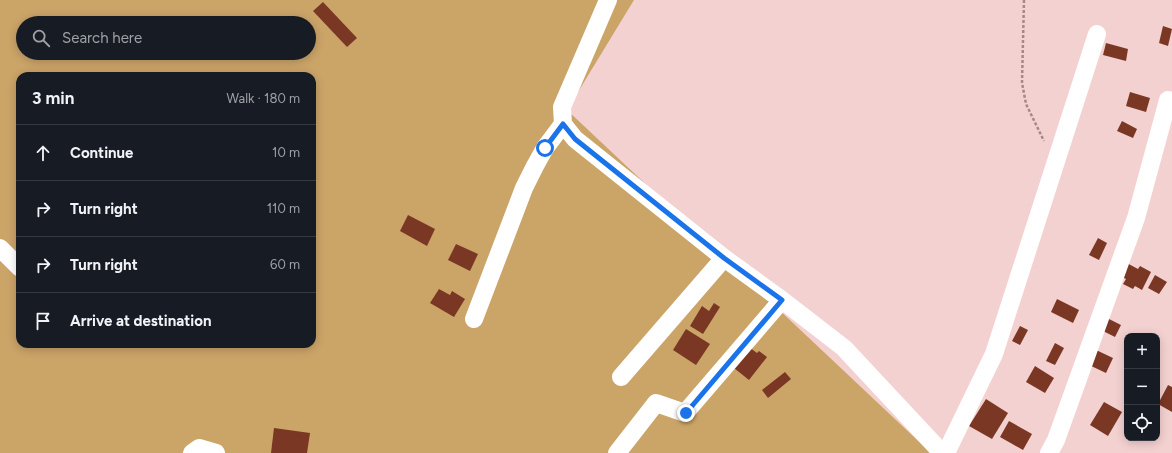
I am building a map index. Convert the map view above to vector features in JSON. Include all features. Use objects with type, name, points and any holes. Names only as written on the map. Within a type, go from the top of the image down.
[{"type":"street","points":[[608,0],[562,107],[563,124],[575,139],[724,258],[844,348],[942,453]]},
{"type":"street","points":[[946,453],[994,354],[1097,34]]},
{"type":"street","points":[[1049,453],[1056,440],[1136,218],[1168,100]]},
{"type":"street","points":[[474,319],[527,182],[545,148],[563,124]]},
{"type":"street","points":[[0,248],[16,264]]},
{"type":"street","points":[[621,378],[724,258]]},
{"type":"street","points":[[617,453],[656,403],[686,413],[782,300]]},
{"type":"street","points":[[192,453],[199,448],[216,453]]},
{"type":"path","points":[[1024,0],[1022,83],[1026,104],[1055,162]]},
{"type":"shaded area","points":[[0,0],[634,0],[567,110],[931,453],[0,453]]},
{"type":"building","points":[[323,2],[357,38],[347,47],[313,11]]},
{"type":"building","points":[[1163,26],[1172,29],[1168,46],[1159,43]]},
{"type":"building","points":[[1106,43],[1128,49],[1126,61],[1103,55]]},
{"type":"building","points":[[1130,92],[1150,98],[1146,112],[1126,106]]},
{"type":"building","points":[[1122,121],[1137,129],[1133,138],[1117,131]]},
{"type":"building","points":[[408,215],[435,229],[427,246],[400,231]]},
{"type":"building","points":[[1098,238],[1107,243],[1099,260],[1089,255]]},
{"type":"building","points":[[456,244],[478,254],[470,271],[448,260]]},
{"type":"building","points":[[1125,262],[1138,269],[1140,266],[1151,272],[1142,290],[1135,286],[1133,289],[1123,284],[1126,279],[1118,275]]},
{"type":"building","points":[[1155,275],[1167,282],[1159,294],[1148,288]]},
{"type":"building","points":[[439,289],[450,295],[452,291],[465,299],[454,317],[430,303]]},
{"type":"building","points":[[1057,299],[1079,310],[1073,323],[1051,312]]},
{"type":"building","points":[[714,303],[720,307],[703,334],[690,326],[702,306],[709,311]]},
{"type":"building","points":[[1105,317],[1121,325],[1115,337],[1099,329]]},
{"type":"building","points":[[1020,326],[1028,330],[1020,345],[1012,341]]},
{"type":"building","points":[[686,329],[710,344],[696,365],[673,350]]},
{"type":"building","points":[[1055,343],[1064,348],[1055,365],[1046,361]]},
{"type":"building","points":[[749,347],[757,353],[759,351],[767,357],[749,380],[734,368]]},
{"type":"building","points":[[1094,349],[1113,358],[1106,373],[1087,364]]},
{"type":"building","points":[[1035,366],[1054,378],[1045,393],[1026,382]]},
{"type":"building","points":[[785,372],[791,379],[768,398],[762,390]]},
{"type":"building","points":[[1168,385],[1172,387],[1172,412],[1160,405],[1160,400]]},
{"type":"building","points":[[986,399],[1008,413],[992,439],[969,426]]},
{"type":"building","points":[[1104,402],[1122,412],[1108,436],[1090,425]]},
{"type":"building","points":[[1009,421],[1032,434],[1023,450],[1000,437]]},
{"type":"building","points":[[274,428],[310,433],[307,453],[271,453]]},
{"type":"route","points":[[545,148],[563,124],[575,139],[724,258],[782,300],[686,413]]}]
